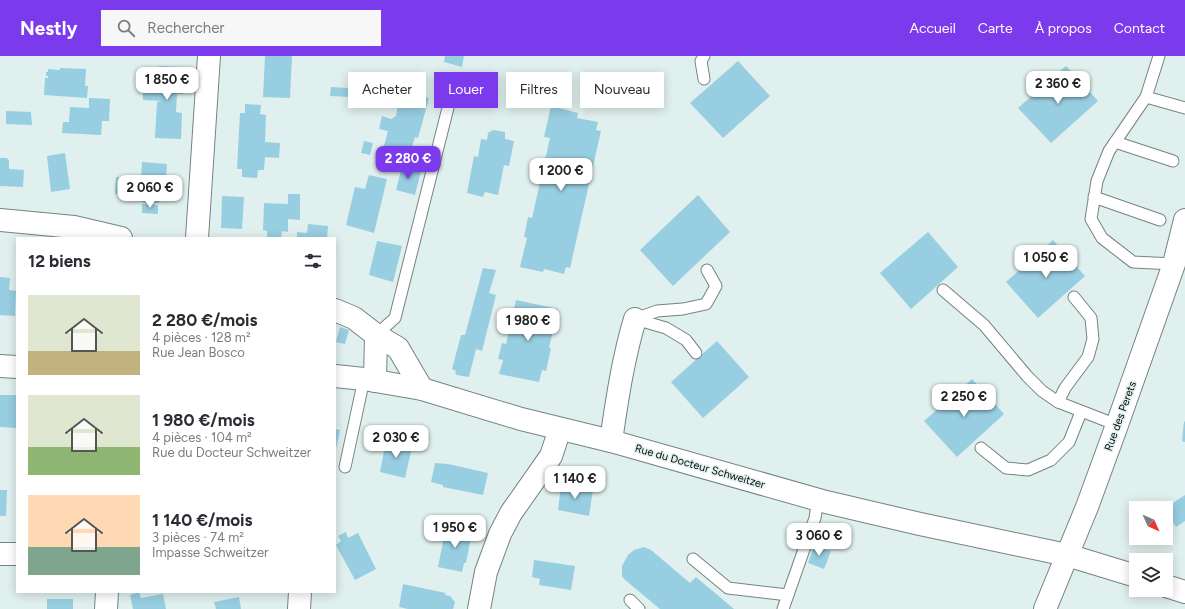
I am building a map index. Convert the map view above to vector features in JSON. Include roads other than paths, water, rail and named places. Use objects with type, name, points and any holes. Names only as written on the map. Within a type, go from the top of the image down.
[{"type":"street","points":[[197,237],[209,56]]},
{"type":"street","points":[[0,220],[74,227],[117,237]]},
{"type":"street","name":"Rue des Perets","points":[[1045,609],[1087,507],[1117,425],[1180,264],[1185,220]]},
{"type":"street","points":[[336,310],[354,318],[376,335],[398,348],[422,389]]},
{"type":"street","points":[[611,441],[628,343],[635,319]]},
{"type":"street","points":[[370,380],[376,335]]},
{"type":"street","points":[[0,366],[16,367]]},
{"type":"street","name":"Rue du Docteur Schweitzer","points":[[336,376],[422,389],[521,419],[611,441],[818,499],[920,524],[1066,555],[1129,574]]},
{"type":"street","points":[[479,609],[486,572],[500,534],[511,513],[551,456],[560,429]]},
{"type":"street","points":[[0,554],[16,554]]},
{"type":"street","points":[[1173,588],[1185,592]]},
{"type":"street","points":[[106,609],[107,593]]},
{"type":"street","points":[[299,609],[300,593]]},
{"type":"lane","points":[[704,56],[700,61],[704,79]]},
{"type":"lane","points":[[1159,56],[1146,97],[1109,151],[1097,181],[1091,219],[1102,238],[1133,262],[1180,264]]},
{"type":"lane","points":[[1146,97],[1185,108]]},
{"type":"lane","points":[[376,335],[395,318],[448,108]]},
{"type":"lane","points":[[1115,142],[1172,161]]},
{"type":"lane","points":[[1094,197],[1160,220]]},
{"type":"lane","points":[[635,319],[657,311],[683,309],[706,304],[716,286],[707,270]]},
{"type":"lane","points":[[943,290],[984,325],[1026,376],[1042,391],[1058,402],[1117,425]]},
{"type":"lane","points":[[1058,402],[1065,388],[1088,357],[1093,339],[1091,318],[1074,297]]},
{"type":"lane","points":[[635,319],[666,328],[686,340],[696,353]]},
{"type":"lane","points":[[345,467],[370,380]]},
{"type":"lane","points":[[981,448],[1006,468],[1028,470],[1051,460],[1069,442],[1081,412]]},
{"type":"lane","points":[[783,609],[815,518],[818,499]]},
{"type":"lane","points":[[693,559],[728,588],[788,595]]},
{"type":"lane","points":[[630,600],[640,609]]}]
